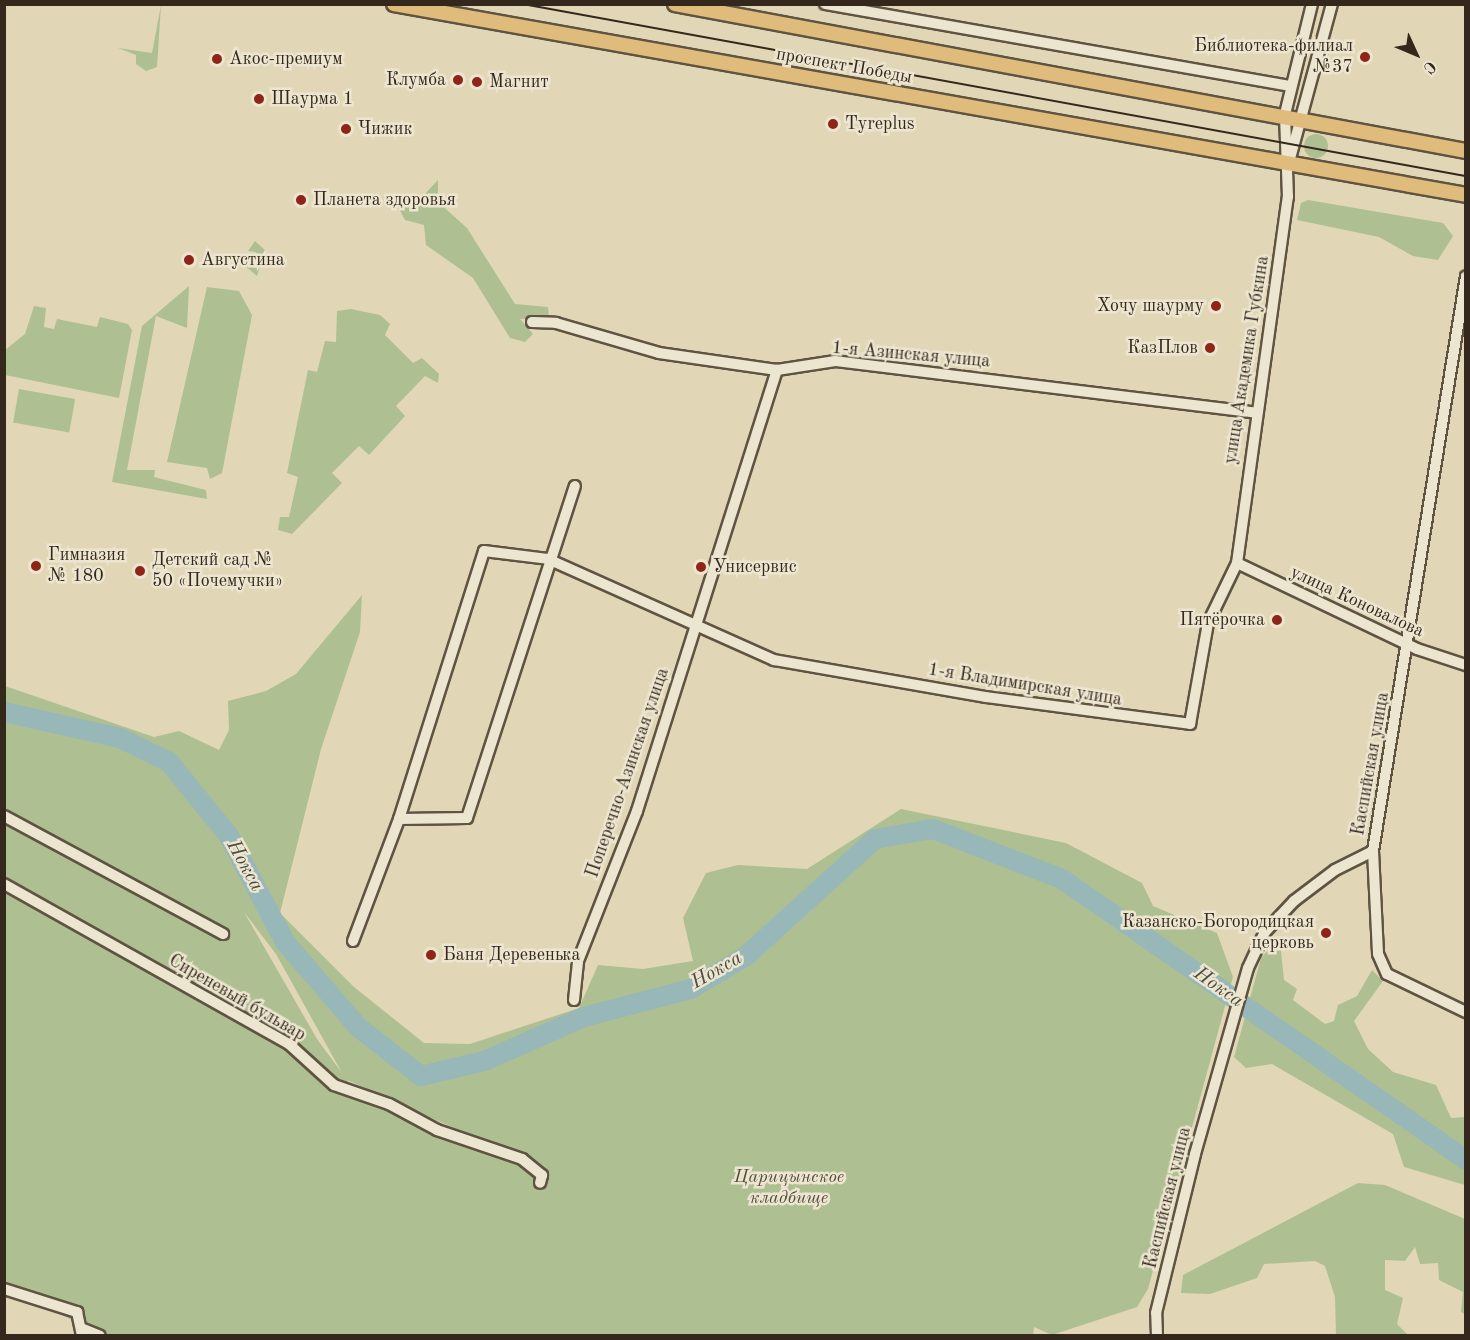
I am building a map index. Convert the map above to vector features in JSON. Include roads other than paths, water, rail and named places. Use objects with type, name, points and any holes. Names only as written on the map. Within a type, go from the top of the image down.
[{"type":"main road","name":"проспект Победы","points":[[394,4],[1466,195]]},
{"type":"main road","name":"проспект Победы","points":[[675,4],[1302,117],[1466,152]]},
{"type":"street","points":[[825,4],[1289,86]]},
{"type":"street","name":"улица Академика Губкина","points":[[1289,162],[1285,114],[1289,86],[1312,4]]},
{"type":"street","name":"улица Академика Губкина","points":[[1237,563],[1289,162],[1332,4]]},
{"type":"street","name":"Каспийская улица","points":[[1157,1335],[1156,1313],[1248,968],[1264,933],[1294,901],[1335,870],[1372,851],[1408,644],[1466,276]]},
{"type":"street","name":"1-я Азинская улица","points":[[532,322],[556,323],[659,353],[777,370],[835,361],[1256,413]]},
{"type":"street","name":"Поперечно-Азинская улица","points":[[574,1000],[578,961],[637,811],[777,370]]},
{"type":"street","points":[[399,819],[467,818],[548,559],[575,486]]},
{"type":"street","points":[[353,941],[399,819],[484,551],[548,559],[694,626]]},
{"type":"street","name":"улица Коновалова","points":[[1237,563],[1408,644],[1466,665]]},
{"type":"street","name":"1-я Владимирская улица","points":[[694,626],[774,660],[986,697],[1190,724],[1208,623],[1237,563]]},
{"type":"street","points":[[4,816],[224,934]]},
{"type":"street","points":[[1372,851],[1378,954],[1387,974],[1466,1012]]},
{"type":"street","name":"Сиреневый бульвар","points":[[4,885],[289,1044],[334,1085],[389,1104],[437,1130],[522,1159],[542,1175],[540,1183]]},
{"type":"street","points":[[4,1289],[77,1312],[82,1332],[100,1335]]},
{"type":"waterway","name":"Нокса","points":[[4,712],[120,738],[169,762],[229,836],[285,942],[358,1027],[421,1076],[484,1061],[584,1017],[691,989],[746,956],[875,839],[933,829],[1062,879],[1466,1160]]},
{"type":"tram line","points":[[523,4],[1466,176]]},
{"type":"place","name":"Библиотека-филиал №37","points":[[1365,57]]},
{"type":"place","name":"Акос-премиум","points":[[217,59]]},
{"type":"place","name":"Клумба","points":[[458,80]]},
{"type":"place","name":"Магнит","points":[[477,82]]},
{"type":"place","name":"Шаурма 1","points":[[259,99]]},
{"type":"place","name":"Tyreplus","points":[[833,124]]},
{"type":"place","name":"Чижик","points":[[346,129]]},
{"type":"place","name":"Планета здоровья","points":[[301,200]]},
{"type":"place","name":"Августина","points":[[189,260]]},
{"type":"place","name":"Хочу шаурму","points":[[1216,306]]},
{"type":"place","name":"КазПлов","points":[[1210,348]]},
{"type":"place","name":"Гимназия № 180","points":[[36,566]]},
{"type":"place","name":"Унисервис","points":[[701,567]]},
{"type":"place","name":"Детский сад № 50 «Почемучки»","points":[[140,571]]},
{"type":"place","name":"Пятёрочка","points":[[1277,620]]},
{"type":"place","name":"Казанско-Богородицкая церковь","points":[[1326,933]]},
{"type":"place","name":"Баня Деревенька","points":[[431,955]]},
{"type":"park label","name":"Царицынское кладбище","points":[[789,1188]]}]
